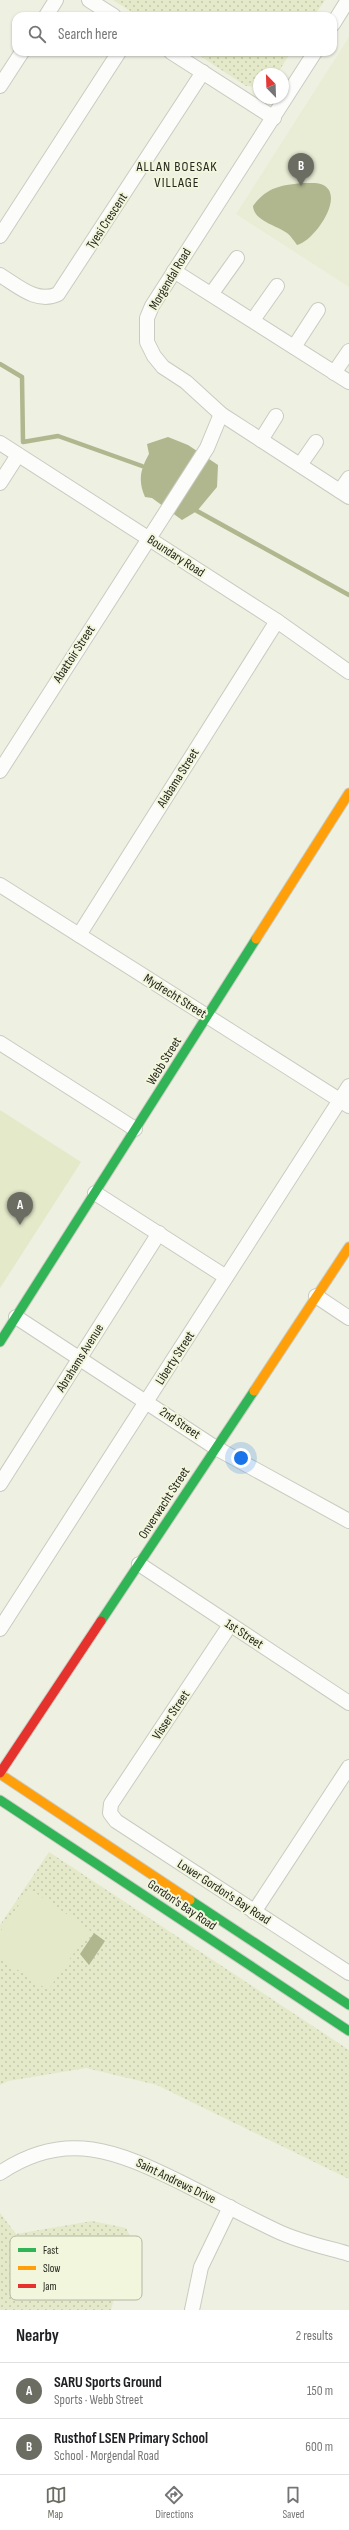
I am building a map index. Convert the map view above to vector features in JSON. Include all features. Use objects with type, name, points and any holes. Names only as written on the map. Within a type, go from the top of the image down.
[{"type":"street","points":[[48,12],[56,0]]},
{"type":"street","points":[[89,0],[108,12]]},
{"type":"street","points":[[337,18],[348,0]]},
{"type":"street","points":[[0,86],[19,56]]},
{"type":"street","points":[[0,236],[116,56]]},
{"type":"street","points":[[177,56],[274,118]]},
{"type":"street","name":"Morgendal Road","points":[[313,56],[152,306],[147,318],[147,342],[154,356],[164,367],[186,382],[221,414],[345,494]]},
{"type":"street","name":"Tyesi Crescent","points":[[0,275],[34,296],[51,298],[58,294],[203,72]]},
{"type":"street","points":[[212,293],[237,258]]},
{"type":"street","points":[[174,271],[212,293],[349,382]]},
{"type":"street","points":[[253,320],[276,286]]},
{"type":"street","points":[[294,347],[318,310]]},
{"type":"street","points":[[334,373],[349,351]]},
{"type":"street","points":[[149,538],[204,452],[221,414]]},
{"type":"street","points":[[261,440],[276,416]]},
{"type":"street","points":[[300,465],[316,442]]},
{"type":"street","name":"Boundary Road","points":[[0,443],[276,621],[349,672]]},
{"type":"street","points":[[0,483],[18,454]]},
{"type":"street","points":[[345,494],[349,478]]},
{"type":"street","name":"Abattoir Street","points":[[0,771],[149,538]]},
{"type":"street","name":"Alabama Street","points":[[79,935],[276,621]]},
{"type":"street","name":"Webb Street","points":[[0,1342],[349,793]]},
{"type":"street","name":"Mydrecht Street","points":[[0,885],[344,1104]]},
{"type":"street","points":[[0,1043],[136,1129]]},
{"type":"street","name":"Liberty Street","points":[[0,1629],[226,1277],[344,1104],[349,1086]]},
{"type":"street","points":[[95,1193],[226,1277]]},
{"type":"street","name":"Abrahams Avenue","points":[[0,1484],[159,1233]]},
{"type":"street","name":"Onverwacht Street","points":[[0,1774],[349,1247]]},
{"type":"street","points":[[316,1296],[349,1318]]},
{"type":"street","name":"2nd Street","points":[[16,1317],[147,1401],[216,1448],[349,1521]]},
{"type":"street","name":"1st Street","points":[[140,1564],[349,1703]]},
{"type":"street","name":"Visser Street","points":[[111,1804],[230,1625]]},
{"type":"street","points":[[254,1912],[349,1767]]},
{"type":"street","name":"Gordon's Bay Road","points":[[0,1774],[349,2031]]},
{"type":"street","name":"Gordon's Bay Road","points":[[0,1800],[189,1913],[349,2005]]},
{"type":"street","name":"Lower Gordon's Bay Road","points":[[111,1804],[110,1813],[116,1821],[349,1973]]},
{"type":"street","name":"Saint Andrews Drive","points":[[0,2173],[37,2155],[70,2149],[93,2149],[117,2153],[138,2161],[291,2237],[349,2254]]},
{"type":"street","points":[[192,2310],[193,2294],[201,2267],[230,2207]]},
{"type":"shaded area","points":[[113,0],[325,0],[317,12],[132,12]]},
{"type":"shaded area","points":[[349,37],[349,287],[236,214]]},
{"type":"shaded area","points":[[200,56],[288,56],[281,68],[253,68],[253,87],[246,86]]},
{"type":"shaded area","points":[[304,183],[318,183],[325,186],[330,192],[331,200],[329,210],[318,228],[304,242],[297,245],[287,233],[261,219],[254,211],[253,206],[264,195],[275,188]]},
{"type":"shaded area","points":[[168,437],[188,445],[218,465],[217,487],[197,511],[182,520],[152,498],[145,497],[141,486],[142,470],[149,454],[147,444]]},
{"type":"shaded area","points":[[0,1110],[81,1162],[0,1288]]},
{"type":"shaded area","points":[[49,1852],[349,2050],[349,2179],[157,2085],[86,2068],[8,2081],[0,2085],[0,1925]]},
{"type":"shaded area","points":[[30,1889],[90,1930],[48,1990],[0,1958],[0,1932]]},
{"type":"shaded area","points":[[94,1933],[105,1941],[89,1965],[80,1954]]},
{"type":"shaded area","points":[[0,2213],[16,2234],[92,2221],[126,2228],[130,2236],[10,2236],[10,2300],[114,2300],[111,2310],[0,2310]]},
{"type":"waterway","points":[[0,364],[22,377],[23,442],[58,436],[142,466]]},
{"type":"waterway","points":[[197,511],[349,595]]},
{"type":"traffic: fast","points":[[0,1342],[256,939]]},
{"type":"traffic: fast","points":[[101,1621],[254,1391]]},
{"type":"traffic: fast","points":[[0,1800],[349,2031]]},
{"type":"traffic: fast","points":[[190,1900],[349,2005]]},
{"type":"traffic: slow","points":[[256,939],[349,793]]},
{"type":"traffic: slow","points":[[254,1391],[349,1247]]},
{"type":"traffic: slow","points":[[0,1774],[190,1900]]},
{"type":"traffic: jam","points":[[0,1773],[101,1621]]},
{"type":"place","name":"Rusthof LSEN Primary School","points":[[301,186]]},
{"type":"place","name":"SARU Sports Ground","points":[[20,1225]]},
{"type":"district","name":"ALLAN BOESAK VILLAGE","points":[[177,174]]}]
